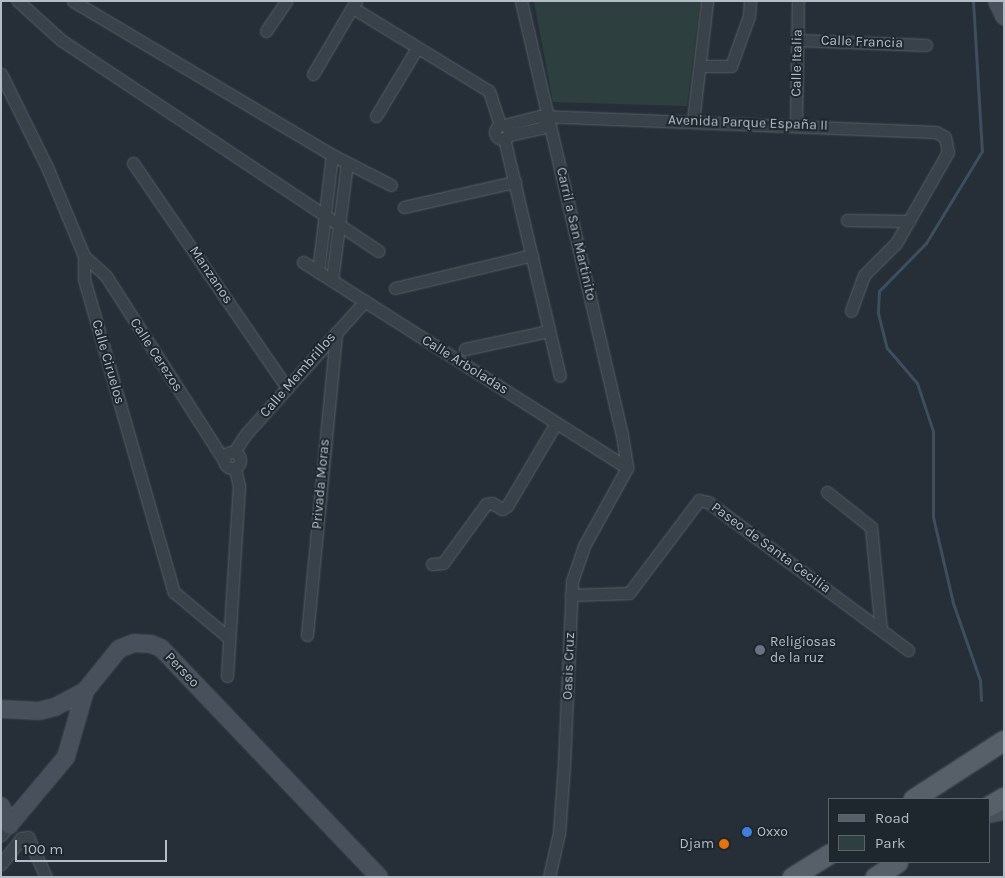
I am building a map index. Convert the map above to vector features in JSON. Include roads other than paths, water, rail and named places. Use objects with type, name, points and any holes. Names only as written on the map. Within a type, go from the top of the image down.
[{"type":"main road","points":[[915,798],[1004,740]]},
{"type":"main road","points":[[990,805],[1004,797]]},
{"type":"main road","points":[[792,877],[828,855]]},
{"type":"main road","points":[[875,877],[896,863]]},
{"type":"street","points":[[18,1],[61,40],[378,251]]},
{"type":"street","points":[[73,1],[332,155],[391,186]]},
{"type":"street","points":[[266,31],[286,1]]},
{"type":"street","name":"Carril a San Martinito","points":[[521,1],[550,118],[622,434],[626,468]]},
{"type":"street","points":[[693,121],[707,1]]},
{"type":"street","points":[[700,66],[731,66],[749,16],[750,1]]},
{"type":"street","name":"Calle Italia","points":[[796,124],[798,1]]},
{"type":"street","points":[[997,1],[1004,16]]},
{"type":"street","points":[[313,74],[355,5],[417,48],[489,91],[504,131],[560,376]]},
{"type":"street","name":"Calle Francia","points":[[797,40],[926,45]]},
{"type":"street","points":[[376,116],[417,48]]},
{"type":"street","name":"Calle Ciruelos","points":[[1,74],[47,167],[84,256],[84,279],[174,592],[229,638]]},
{"type":"street","name":"Avenida Parque España II","points":[[504,131],[540,116],[550,118],[796,124],[936,132],[945,137],[948,152],[909,221]]},
{"type":"street","points":[[318,272],[332,155]]},
{"type":"street","name":"Manzanos","points":[[133,163],[287,388]]},
{"type":"street","points":[[332,280],[347,163]]},
{"type":"street","points":[[404,207],[515,182]]},
{"type":"street","points":[[847,220],[909,221],[896,244],[864,275],[851,312]]},
{"type":"street","points":[[395,288],[532,255]]},
{"type":"street","name":"Calle Cerezos","points":[[84,256],[106,276],[223,459]]},
{"type":"street","name":"Calle Arboladas","points":[[303,262],[626,468]]},
{"type":"street","name":"Calle Membrillos","points":[[234,452],[244,435],[287,388],[362,299]]},
{"type":"street","name":"Privada Moras","points":[[307,635],[338,329]]},
{"type":"street","points":[[464,349],[549,331]]},
{"type":"street","points":[[432,564],[443,563],[486,504],[492,503],[502,509],[507,506],[556,423]]},
{"type":"street","points":[[234,452],[240,457],[240,464],[235,468],[229,469],[223,459],[227,453],[234,452]]},
{"type":"street","points":[[227,676],[239,486],[235,468]]},
{"type":"street","name":"Oasis Cruz","points":[[549,877],[560,823],[571,595],[576,563],[626,468]]},
{"type":"street","points":[[827,492],[871,527],[881,630]]},
{"type":"street","name":"Paseo de Santa Cecilia","points":[[571,595],[629,593],[692,505],[699,500],[708,502],[908,650]]},
{"type":"street","name":"Perseo","points":[[5,830],[66,758],[85,691],[119,649],[134,643],[161,648],[379,877]]},
{"type":"street","points":[[1,708],[39,711],[55,707],[85,691]]},
{"type":"street","points":[[1,806],[5,830]]},
{"type":"street","points":[[990,814],[1004,812]]},
{"type":"street","points":[[1,864],[21,838],[28,837],[46,877]]},
{"type":"waterway","points":[[973,1],[982,151],[926,243],[879,291],[878,313],[887,348],[917,383],[933,431],[933,517],[953,603],[980,680],[981,700]]},
{"type":"place","name":"Religiosas de la ruz","points":[[760,650]]},
{"type":"place","name":"Oxxo","points":[[747,832]]},
{"type":"place","name":"Djam","points":[[724,844]]}]
